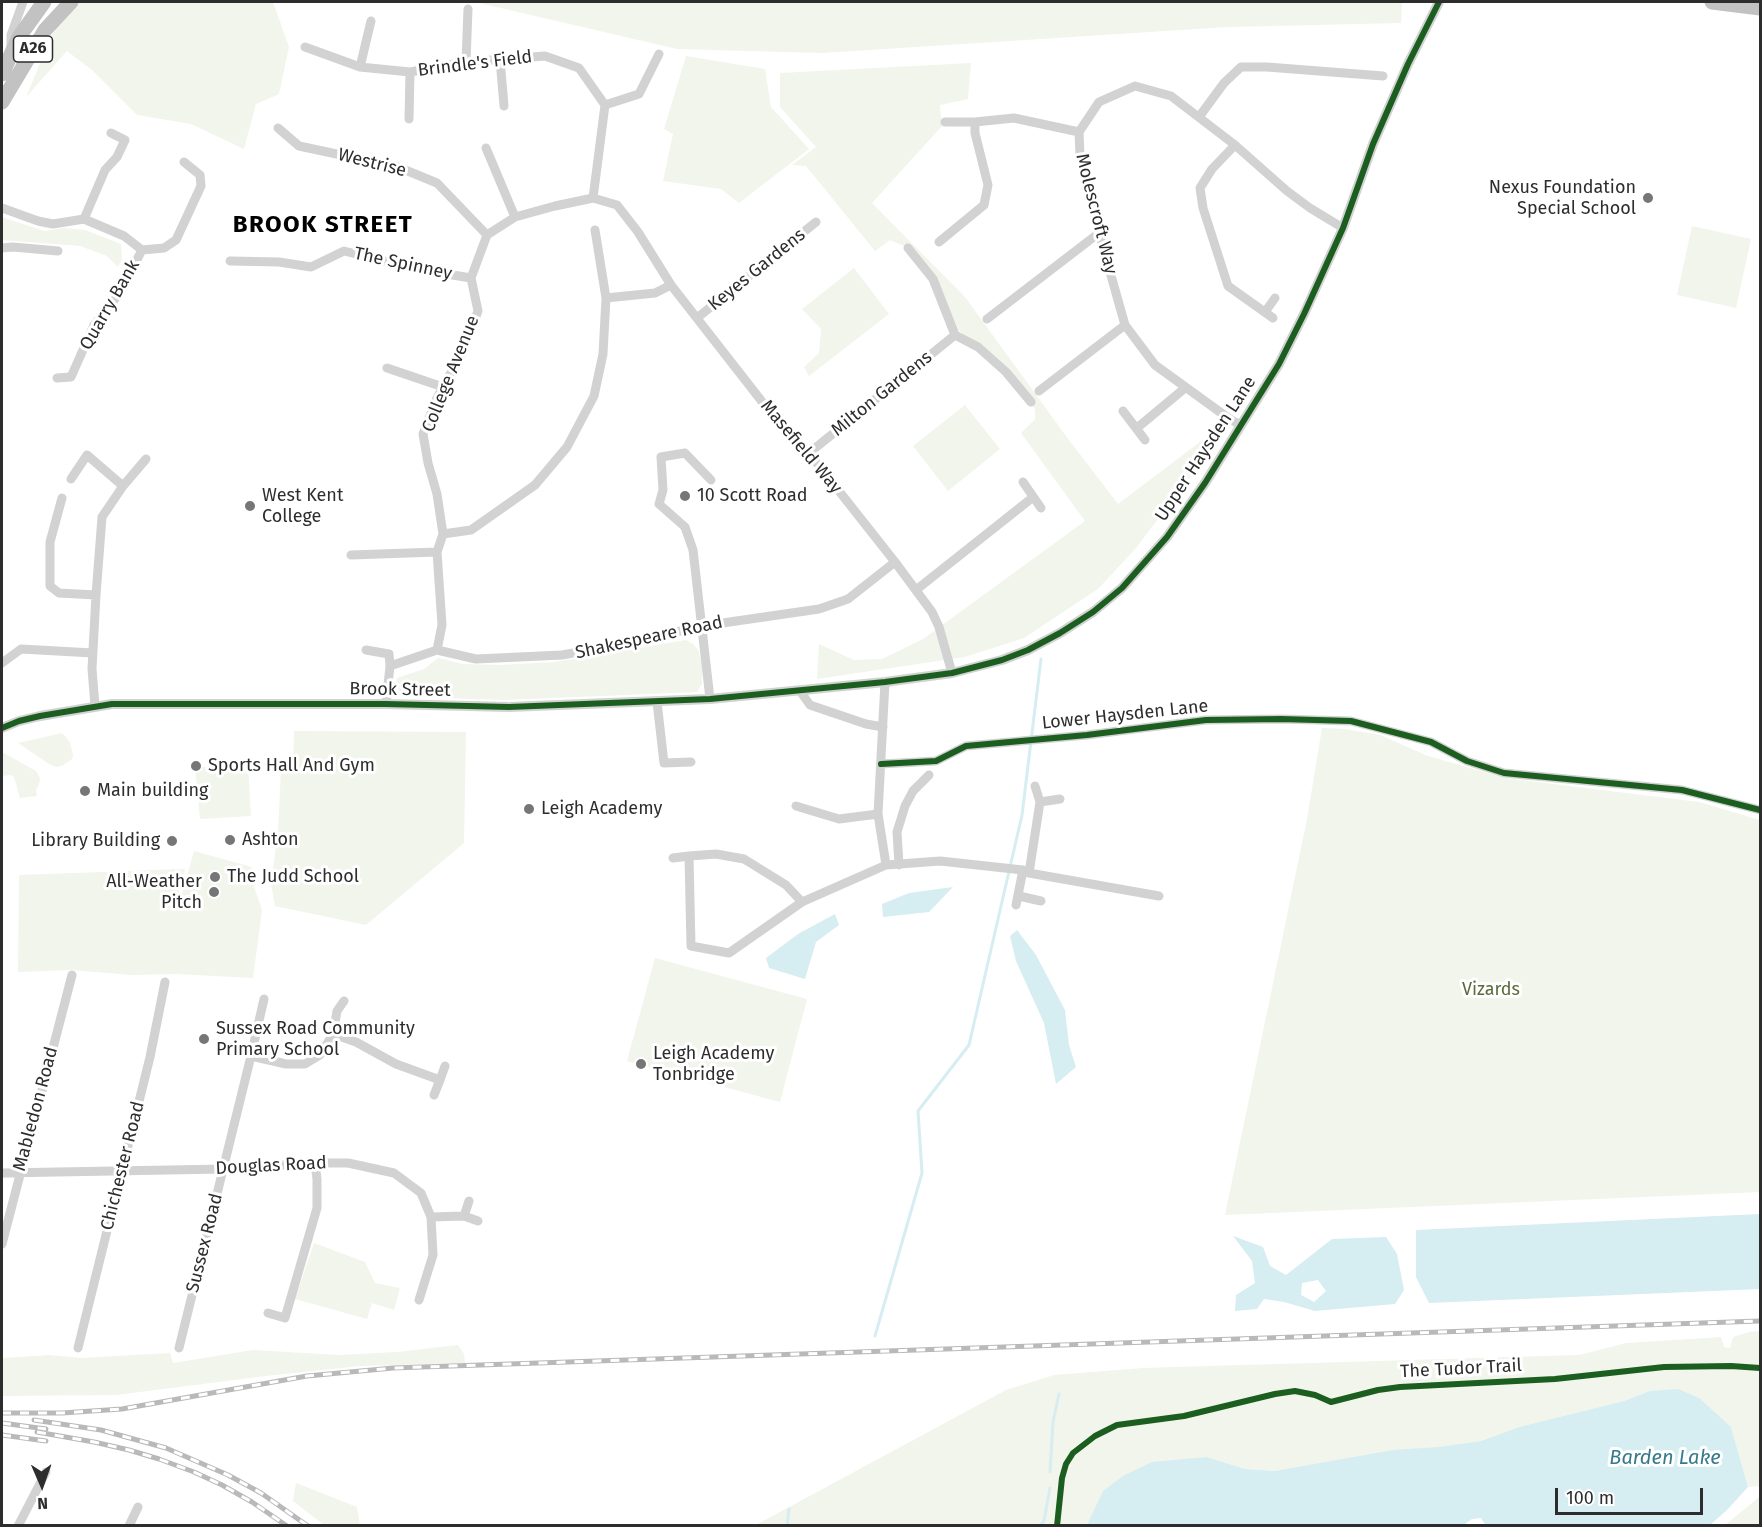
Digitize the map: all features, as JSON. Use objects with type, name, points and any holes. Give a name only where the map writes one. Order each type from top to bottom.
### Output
[{"type":"highway","name":"A26","points":[[2,74],[12,50],[30,19],[44,2]]},
{"type":"highway","name":"A26","points":[[2,102],[45,30],[71,2]]},
{"type":"highway","points":[[1712,2],[1761,8]]},
{"type":"street","points":[[12,50],[11,35],[22,2]]},
{"type":"street","name":"Upper Haysden Lane","points":[[800,691],[952,673],[1002,660],[1060,633],[1093,612],[1122,588],[1167,537],[1205,483],[1279,364],[1343,228],[1373,144],[1408,64],[1439,2]]},
{"type":"street","points":[[466,62],[468,9]]},
{"type":"street","points":[[360,67],[371,21]]},
{"type":"street","name":"Brindle's Field","points":[[305,47],[360,67],[410,72],[466,62],[545,56],[579,68],[605,105]]},
{"type":"street","points":[[593,198],[605,105],[639,94],[659,54]]},
{"type":"street","points":[[500,59],[504,106]]},
{"type":"street","points":[[1199,117],[1224,83],[1241,66],[1383,76]]},
{"type":"street","points":[[409,119],[410,72]]},
{"type":"street","name":"Molescroft Way","points":[[1241,425],[1155,365],[1125,325],[1080,156],[1079,132],[1099,102],[1135,86],[1172,96],[1235,145],[1287,191],[1343,228]]},
{"type":"street","points":[[945,122],[1014,118],[1079,132]]},
{"type":"street","points":[[939,242],[984,206],[988,185],[975,134],[975,122]]},
{"type":"street","name":"Westrise","points":[[278,128],[299,146],[398,167],[437,183],[488,235]]},
{"type":"street","points":[[2,208],[53,224],[84,219],[105,170],[117,157],[125,140],[111,133]]},
{"type":"street","points":[[1235,145],[1212,169],[1200,188],[1203,208],[1228,286],[1269,315],[1275,298]]},
{"type":"street","points":[[486,148],[515,217]]},
{"type":"street","points":[[142,250],[164,248],[176,240],[201,186],[200,175],[184,162]]},
{"type":"street","points":[[471,278],[488,235],[515,217],[593,198],[617,205],[638,232],[671,285],[655,293],[606,298]]},
{"type":"street","name":"Quarry Bank","points":[[57,378],[74,381],[94,325],[119,294],[142,250],[124,236],[84,219]]},
{"type":"street","name":"Keyes Gardens","points":[[697,318],[816,222]]},
{"type":"street","points":[[390,666],[437,650],[442,625],[437,552],[443,534],[471,530],[535,485],[567,447],[594,396],[603,354],[606,298],[595,230]]},
{"type":"street","points":[[987,319],[1099,233]]},
{"type":"street","points":[[2,248],[58,251]]},
{"type":"street","points":[[908,248],[933,279],[955,335],[978,347],[1006,372],[1031,402]]},
{"type":"street","name":"The Spinney","points":[[230,261],[279,262],[311,267],[344,251],[416,269],[471,278]]},
{"type":"street","name":"College Avenue","points":[[443,534],[437,494],[423,434],[436,400],[464,349],[478,312],[471,278]]},
{"type":"street","name":"Masefield Way","points":[[671,285],[767,408],[809,453],[932,612],[939,627],[952,673]]},
{"type":"street","points":[[1039,391],[1125,325]]},
{"type":"street","name":"Milton Gardens","points":[[809,453],[955,335]]},
{"type":"street","points":[[387,368],[443,387]]},
{"type":"street","points":[[1137,428],[1185,388]]},
{"type":"street","points":[[1123,411],[1145,440]]},
{"type":"street","points":[[650,454],[661,457],[685,453],[711,480]]},
{"type":"street","points":[[71,479],[87,455],[123,486]]},
{"type":"street","points":[[661,457],[663,490],[658,504],[685,527],[693,550],[710,699]]},
{"type":"street","points":[[95,706],[92,669],[102,517],[123,486],[146,459]]},
{"type":"street","points":[[1023,482],[1041,508]]},
{"type":"street","points":[[62,498],[50,542],[50,586],[58,593],[96,595]]},
{"type":"street","points":[[916,590],[1032,498]]},
{"type":"street","points":[[351,555],[437,552]]},
{"type":"street","name":"Shakespeare Road","points":[[437,650],[476,659],[562,655],[702,626],[819,609],[848,599],[895,562]]},
{"type":"street","points":[[2,663],[21,649],[93,652]]},
{"type":"street","points":[[366,650],[389,654],[386,704]]},
{"type":"street","points":[[885,682],[878,814],[886,866]]},
{"type":"street","points":[[800,691],[810,705],[866,724],[883,727]]},
{"type":"street","name":"Brook Street","points":[[2,728],[40,716],[112,704],[386,704],[509,707],[657,702],[800,691]]},
{"type":"street","points":[[657,702],[664,763],[691,762]]},
{"type":"street","name":"Lower Haysden Lane","points":[[881,764],[936,760],[966,746],[1087,735],[1206,720],[1351,721],[1431,742],[1467,761],[1504,773],[1682,790],[1761,810]]},
{"type":"street","points":[[899,865],[897,832],[904,806],[913,791],[929,775]]},
{"type":"street","points":[[1035,786],[1040,802],[1026,871],[1017,901],[1041,901]]},
{"type":"street","points":[[1040,802],[1060,799]]},
{"type":"street","points":[[796,806],[839,819],[878,814]]},
{"type":"street","points":[[673,858],[716,854],[744,859],[786,885],[802,902]]},
{"type":"street","points":[[689,856],[691,946],[729,953],[802,902],[886,866],[940,861],[1026,871],[1159,896]]},
{"type":"street","name":"Mabledon Road","points":[[2,1244],[72,975]]},
{"type":"street","name":"Chichester Road","points":[[78,1348],[150,1057],[165,982]]},
{"type":"street","name":"Sussex Road","points":[[179,1348],[264,999]]},
{"type":"street","points":[[251,1056],[286,1064],[305,1064],[320,1055],[333,1034],[337,1011],[344,1001]]},
{"type":"street","points":[[333,1034],[356,1042],[396,1064],[440,1080]]},
{"type":"street","points":[[434,1095],[445,1066]]},
{"type":"street","points":[[268,1313],[289,1319],[317,1208],[315,1163]]},
{"type":"street","name":"Douglas Road","points":[[2,1173],[223,1169],[315,1163],[348,1163],[394,1173],[421,1193],[431,1217],[433,1255],[419,1300]]},
{"type":"street","points":[[464,1216],[469,1201]]},
{"type":"street","points":[[431,1217],[464,1216],[478,1221]]},
{"type":"street","points":[[18,1526],[46,1472]]},
{"type":"street","points":[[129,1526],[138,1507]]},
{"type":"green space","points":[[80,2],[273,2],[289,47],[279,94],[256,104],[244,149],[191,124],[137,115],[92,70],[67,51],[26,97],[52,35],[73,6]]},
{"type":"green space","points":[[475,2],[1402,2],[1401,23],[1228,27],[822,53],[677,49]]},
{"type":"green space","points":[[686,56],[765,69],[771,107],[809,149],[739,203],[721,189],[663,181],[673,134],[664,129]]},
{"type":"green space","points":[[971,63],[968,99],[940,105],[942,126],[872,203],[965,297],[1118,504],[1221,426],[1219,439],[1136,548],[1098,589],[1024,638],[965,657],[817,679],[819,644],[854,660],[882,659],[923,639],[1085,521],[1021,433],[1035,419],[1035,410],[1031,402],[978,347],[957,329],[933,279],[908,248],[890,240],[875,251],[806,166],[792,165],[816,147],[780,107],[780,73]]},
{"type":"green space","points":[[2,217],[44,231],[64,228],[85,230],[121,244],[122,259],[118,267],[107,256],[80,246],[2,240]]},
{"type":"green space","points":[[1692,226],[1751,239],[1736,308],[1677,295]]},
{"type":"green space","points":[[854,268],[889,314],[809,376],[804,367],[819,353],[821,329],[802,309]]},
{"type":"green space","points":[[965,405],[1000,449],[948,491],[913,446]]},
{"type":"green space","points":[[686,640],[699,651],[702,684],[697,692],[505,700],[405,696],[395,686],[397,678],[424,669],[438,658],[463,664],[500,665],[555,662]]},
{"type":"green space","name":"Vizards","points":[[1322,728],[1380,735],[1428,756],[1505,778],[1699,802],[1760,820],[1760,1192],[1225,1215],[1307,819]]},
{"type":"green space","points":[[294,731],[466,732],[464,843],[366,925],[275,906],[271,883],[278,833],[281,770],[293,769]]},
{"type":"green space","points":[[62,733],[70,742],[73,755],[72,759],[62,766],[56,767],[49,764],[18,743]]},
{"type":"green space","points":[[2,752],[36,771],[40,778],[36,790],[37,796],[20,798],[14,777],[2,776]]},
{"type":"green space","points":[[248,763],[251,816],[200,819],[195,768]]},
{"type":"green space","points":[[194,851],[252,867],[250,875],[262,910],[253,978],[176,974],[131,975],[71,970],[18,972],[19,875],[185,869],[175,907],[178,909]]},
{"type":"green space","points":[[655,958],[807,999],[780,1102],[627,1061]]},
{"type":"green space","points":[[314,1243],[365,1262],[375,1283],[400,1288],[394,1310],[372,1303],[367,1319],[295,1299]]},
{"type":"green space","points":[[1760,1331],[1760,1486],[1748,1487],[1731,1427],[1650,1391],[1624,1401],[1519,1427],[1481,1441],[1275,1471],[1245,1469],[1207,1457],[1088,1522],[1087,1525],[754,1526],[1006,1390],[1054,1375],[1143,1368],[1579,1355],[1626,1343],[1721,1337],[1724,1347],[1730,1348],[1733,1337]]},
{"type":"green space","points":[[458,1345],[464,1354],[465,1363],[360,1366],[116,1395],[2,1396],[2,1358],[50,1355],[81,1358],[170,1353],[173,1363],[253,1350],[339,1355],[397,1352]]},
{"type":"green space","points":[[296,1483],[357,1507],[360,1525],[324,1525],[293,1501]]},
{"type":"green space","points":[[1760,1496],[1760,1525],[1725,1525],[1758,1498]]},
{"type":"water","points":[[953,887],[929,912],[883,917],[882,904],[909,893]]},
{"type":"water","points":[[835,914],[839,925],[816,942],[805,979],[769,968],[766,958],[798,934]]},
{"type":"water","points":[[1017,930],[1036,955],[1065,1010],[1069,1045],[1076,1067],[1056,1084],[1044,1023],[1016,961],[1010,936]]},
{"type":"water","points":[[1760,1214],[1760,1289],[1429,1303],[1416,1277],[1416,1230]]},
{"type":"water","points":[[1233,1236],[1263,1247],[1270,1266],[1286,1275],[1332,1239],[1386,1237],[1397,1254],[1404,1290],[1395,1304],[1315,1311],[1264,1299],[1257,1309],[1235,1311],[1236,1295],[1255,1283],[1252,1261]],"holes":[[[1318,1280],[1326,1291],[1314,1302],[1301,1295],[1302,1283]]]},
{"type":"water","name":"Barden Lake","points":[[1678,1389],[1699,1398],[1731,1427],[1748,1487],[1710,1525],[1486,1526],[1481,1518],[1472,1519],[1466,1523],[1466,1526],[1087,1525],[1103,1491],[1123,1476],[1152,1462],[1207,1457],[1245,1469],[1275,1471],[1393,1450],[1481,1441],[1519,1427],[1624,1401],[1650,1391]]},
{"type":"waterway","points":[[875,1336],[922,1173],[918,1111],[969,1045],[1022,815],[1041,659]]},
{"type":"waterway","points":[[1050,1472],[1053,1422],[1059,1394]]},
{"type":"waterway","points":[[1040,1526],[1044,1521],[1050,1488]]},
{"type":"waterway","points":[[787,1526],[789,1509]]},
{"type":"railway","points":[[2,1413],[62,1413],[122,1409],[307,1376],[393,1368],[1760,1321]]},
{"type":"railway","points":[[34,1420],[101,1430],[166,1448],[228,1475],[261,1493],[308,1526]]},
{"type":"railway","points":[[2,1423],[46,1429]]},
{"type":"railway","points":[[37,1432],[129,1450],[194,1472],[252,1502],[287,1526]]},
{"type":"railway","points":[[2,1435],[46,1441]]},
{"type":"cycle path","points":[[2,728],[40,716],[112,704],[386,704],[509,707],[710,699],[952,673],[1002,660],[1028,650],[1093,612],[1122,588],[1167,537],[1205,483],[1279,364],[1304,314],[1343,228],[1373,144],[1408,64],[1439,2]]},
{"type":"cycle path","points":[[881,764],[936,761],[966,746],[1087,735],[1206,720],[1351,721],[1431,742],[1467,761],[1504,773],[1682,790],[1760,810]]},
{"type":"cycle path","name":"The Tudor Trail","points":[[1057,1526],[1062,1478],[1066,1464],[1073,1453],[1095,1436],[1117,1425],[1184,1416],[1295,1391],[1315,1395],[1331,1402],[1400,1387],[1555,1379],[1664,1367],[1760,1368]]},
{"type":"place","name":"Nexus Foundation Special School","points":[[1648,198]]},
{"type":"place","name":"10 Scott Road","points":[[685,496]]},
{"type":"place","name":"West Kent College","points":[[250,506]]},
{"type":"place","name":"Sports Hall And Gym","points":[[196,766]]},
{"type":"place","name":"Main building","points":[[85,791]]},
{"type":"place","name":"Leigh Academy","points":[[529,809]]},
{"type":"place","name":"Ashton","points":[[230,840]]},
{"type":"place","name":"Library Building","points":[[172,841]]},
{"type":"place","name":"The Judd School","points":[[215,877]]},
{"type":"place","name":"All-Weather Pitch","points":[[214,892]]},
{"type":"place","name":"Sussex Road Community Primary School","points":[[204,1039]]},
{"type":"place","name":"Leigh Academy Tonbridge","points":[[641,1064]]},
{"type":"district","name":"BROOK STREET","points":[[323,225]]}]
